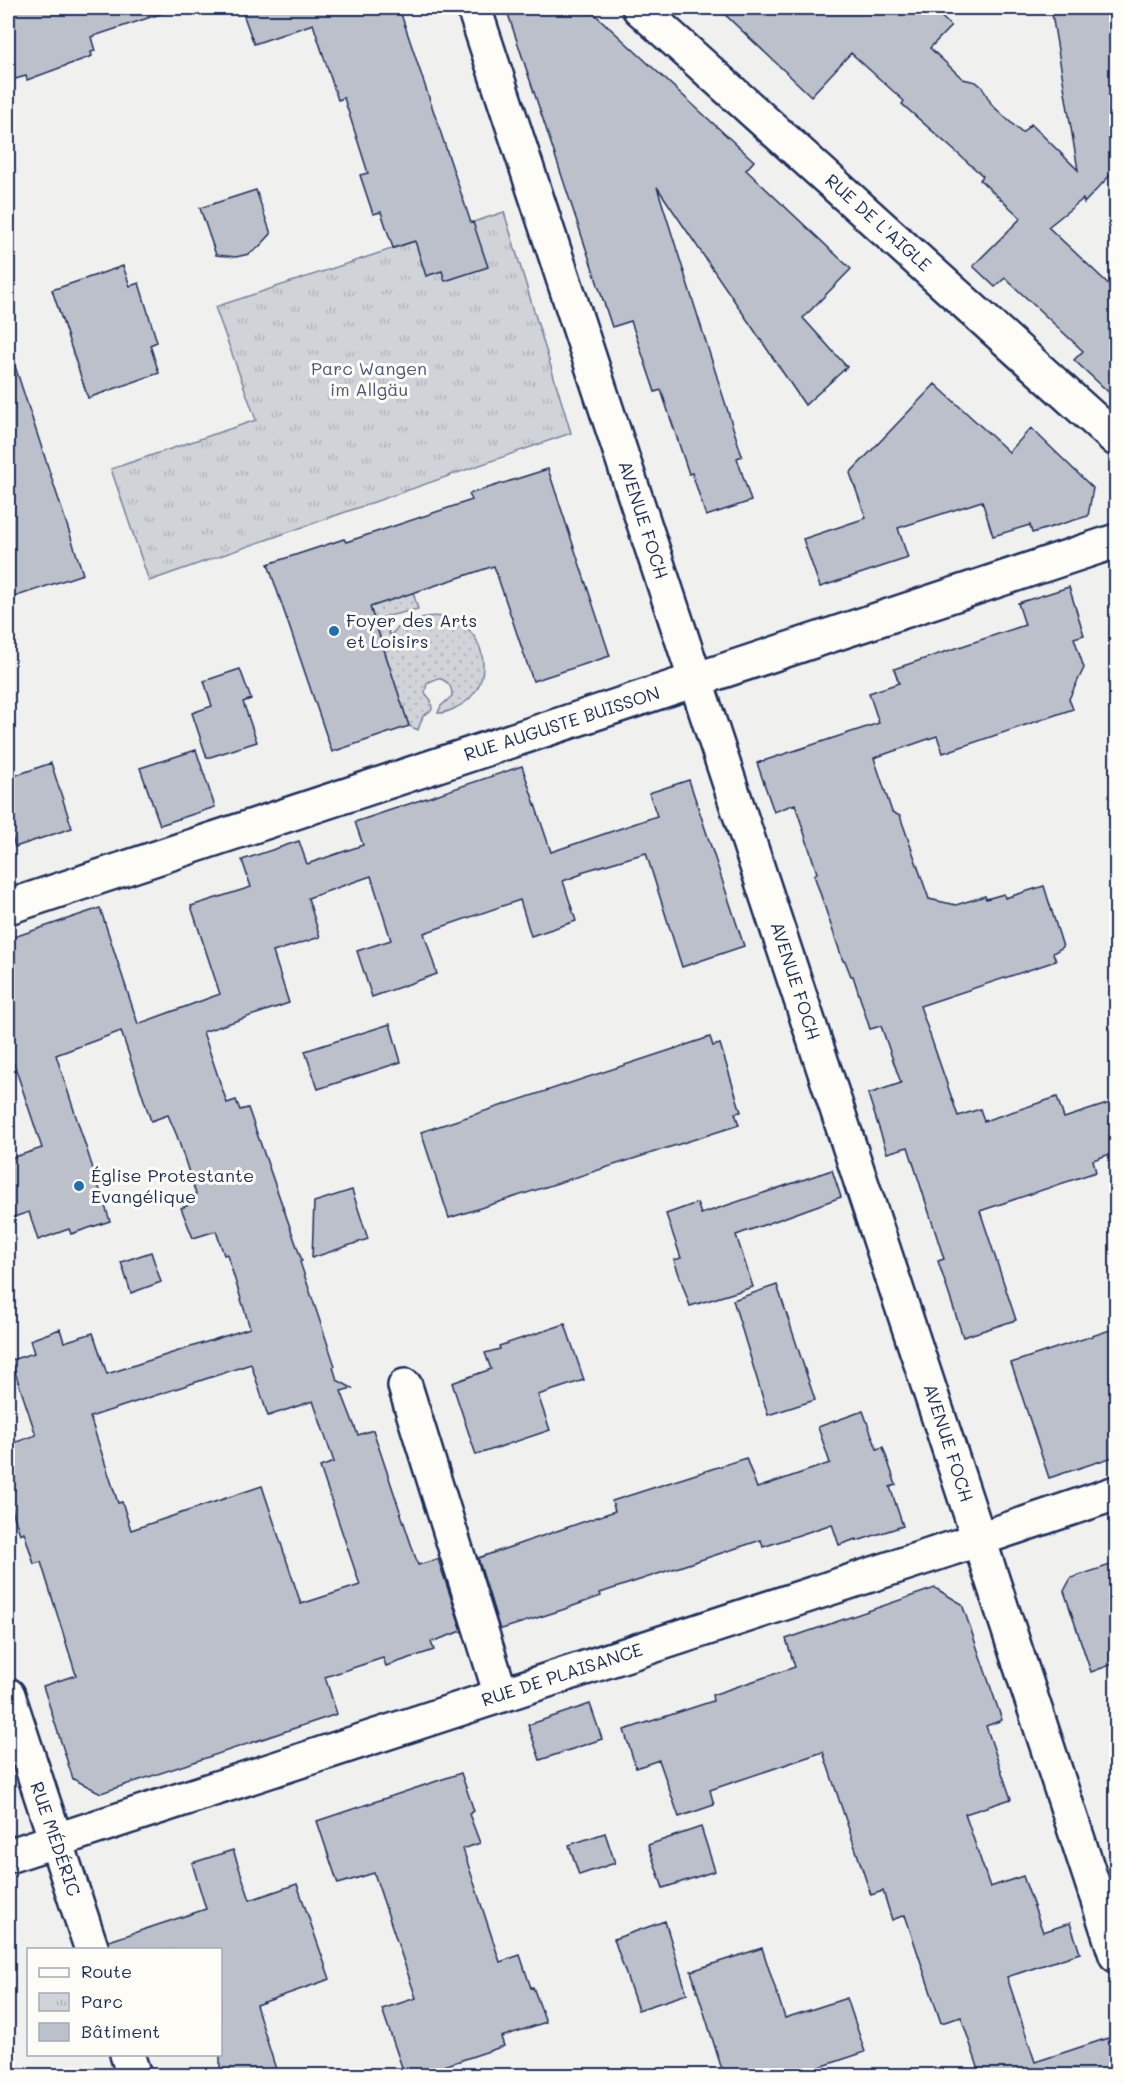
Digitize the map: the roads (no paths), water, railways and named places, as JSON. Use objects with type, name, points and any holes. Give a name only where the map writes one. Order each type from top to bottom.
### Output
[{"type":"street","name":"AVENUE FOCH","points":[[474,8],[1116,1955]]},
{"type":"street","name":"RUE DE L'AIGLE","points":[[639,8],[1116,439]]},
{"type":"street","name":"RUE AUGUSTE BUISSON","points":[[8,907],[1116,541]]},
{"type":"street","points":[[405,1386],[501,1695]]},
{"type":"street","name":"RUE DE PLAISANCE","points":[[8,1856],[1116,1493]]},
{"type":"street","name":"RUE MÉDÉRIC","points":[[8,1695],[91,1948]]},
{"type":"street","points":[[127,2056],[134,2076]]},
{"type":"place","name":"Foyer des Arts et Loisirs","points":[[334,631]]},
{"type":"place","name":"Église Protestante Evangélique","points":[[79,1186]]},
{"type":"park label","name":"Parc Wangen im Allgäu","points":[[369,379]]}]
